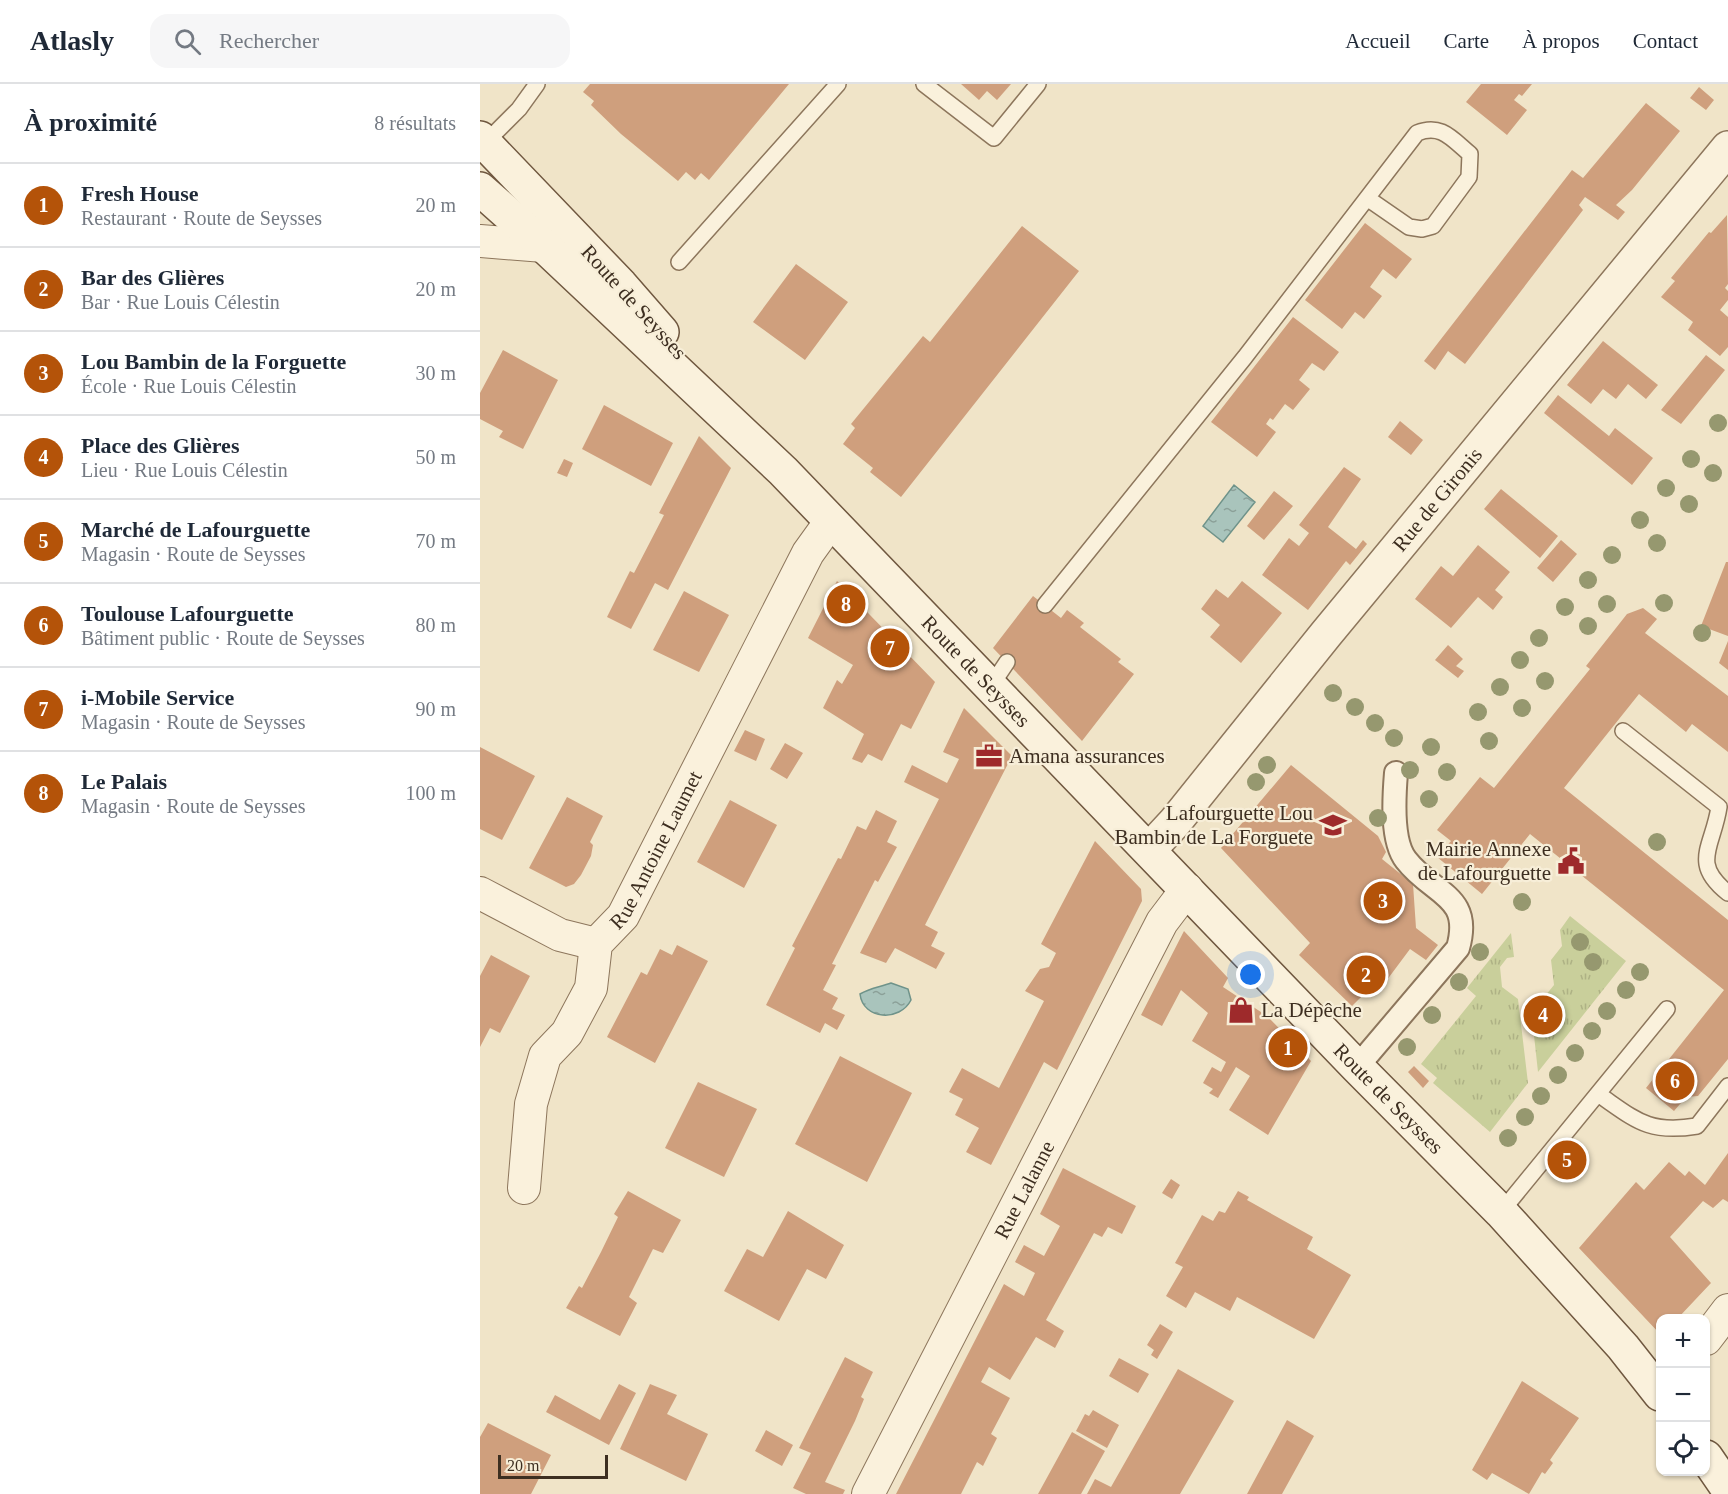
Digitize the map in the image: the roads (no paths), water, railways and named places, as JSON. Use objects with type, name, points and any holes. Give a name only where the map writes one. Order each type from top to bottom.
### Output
[{"type":"main road","name":"Route de Seysses","points":[[482,141],[621,285],[783,471],[831,521],[999,674],[1149,850],[1357,1067],[1502,1212],[1656,1386]]},
{"type":"main road","name":"Rue de Gironis","points":[[1149,850],[1175,822],[1318,643],[1728,148]]},
{"type":"main road","name":"Route de Seysses","points":[[480,189],[783,471]]},
{"type":"main road","points":[[1710,1464],[1728,1490]]},
{"type":"street","points":[[480,178],[519,178]]},
{"type":"street","points":[[480,241],[543,246]]},
{"type":"street","name":"Rue Antoine Laumet","points":[[524,1188],[531,1104],[545,1056],[567,1033],[591,988],[596,944],[623,916],[803,563],[831,521]]},
{"type":"street","points":[[1357,1067],[1458,948],[1462,934],[1463,918],[1456,907],[1405,859],[1396,830],[1394,795],[1396,773]]},
{"type":"street","name":"Rue Lalanne","points":[[868,1494],[1162,922],[1187,889]]},
{"type":"street","points":[[480,893],[560,935],[596,944]]},
{"type":"street","points":[[1710,1334],[1728,1310]]},
{"type":"lane","points":[[482,141],[519,109],[537,84]]},
{"type":"lane","points":[[679,262],[838,84]]},
{"type":"lane","points":[[924,84],[994,138],[1038,84]]},
{"type":"lane","points":[[1046,605],[1245,357],[1367,198],[1417,133],[1428,128],[1443,130],[1470,154],[1469,177],[1433,226],[1422,229],[1409,227],[1367,198]]},
{"type":"lane","points":[[1623,731],[1719,807],[1716,827],[1704,863],[1712,880],[1728,893]]},
{"type":"lane","points":[[1502,1212],[1667,1009]]},
{"type":"lane","points":[[1598,1094],[1643,1124],[1671,1130],[1697,1126],[1728,1086]]},
{"type":"water","points":[[1234,485],[1255,502],[1223,542],[1203,526]]},
{"type":"water","points":[[891,983],[908,989],[911,1000],[906,1007],[891,1015],[882,1015],[868,1009],[860,994]]},
{"type":"place","name":"Le Palais","points":[[846,604]]},
{"type":"place","name":"i-Mobile Service","points":[[890,648]]},
{"type":"place","name":"Amana assurances","points":[[989,756]]},
{"type":"place","name":"Lafourguette Lou Bambin de La Forguete","points":[[1333,825]]},
{"type":"place","name":"Mairie Annexe de Lafourguette","points":[[1571,861]]},
{"type":"place","name":"Lou Bambin de la Forguette","points":[[1383,901]]},
{"type":"place","name":"Bar des Glières","points":[[1366,975]]},
{"type":"place","name":"La Dépêche","points":[[1241,1010]]},
{"type":"place","name":"Place des Glières","points":[[1543,1015]]},
{"type":"place","name":"Fresh House","points":[[1288,1048]]},
{"type":"place","name":"Toulouse Lafourguette","points":[[1675,1081]]},
{"type":"place","name":"Marché de Lafourguette","points":[[1567,1160]]}]
